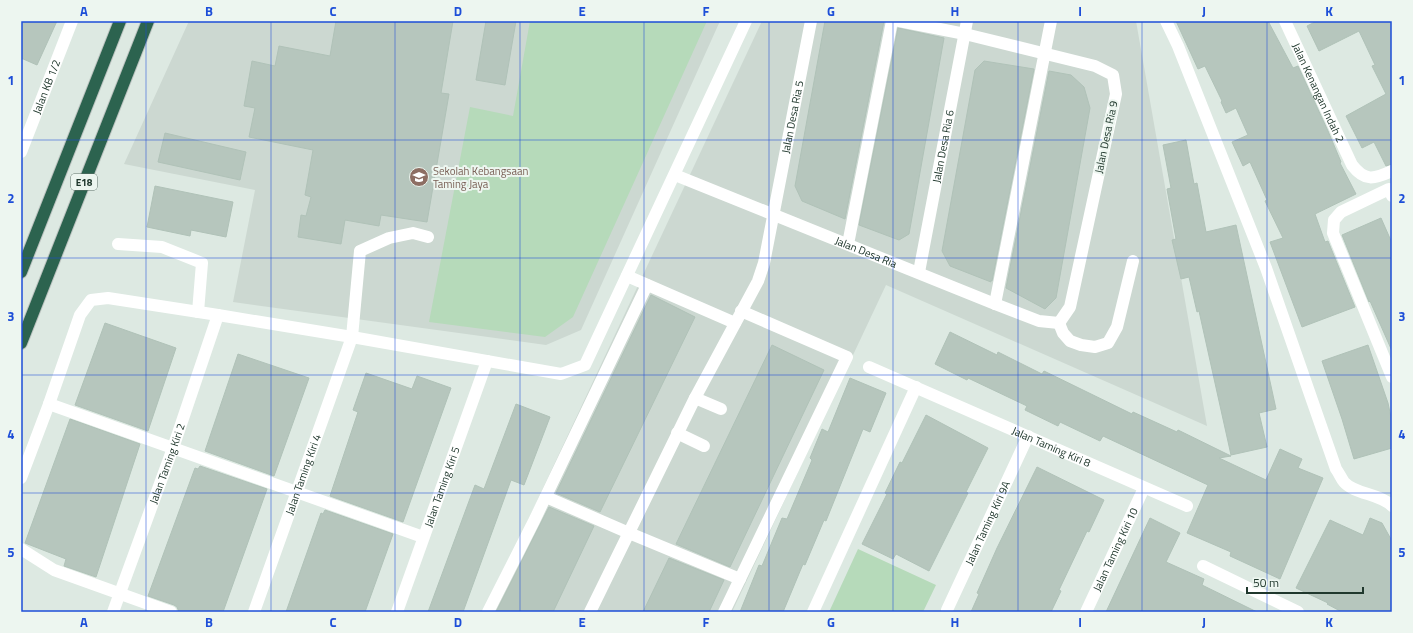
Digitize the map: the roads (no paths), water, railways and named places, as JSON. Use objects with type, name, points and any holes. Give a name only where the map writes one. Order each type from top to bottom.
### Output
[{"type":"highway","name":"E18","points":[[21,271],[120,21]]},
{"type":"highway","name":"E18","points":[[21,343],[148,21]]},
{"type":"street","name":"Jalan KB 1/2","points":[[21,152],[72,21]]},
{"type":"street","points":[[21,478],[80,315],[91,300],[108,298],[218,314],[561,374],[585,365],[746,21]]},
{"type":"street","name":"Jalan Desa Ria 5","points":[[590,612],[695,398],[758,281],[764,263],[811,21]]},
{"type":"street","points":[[848,244],[892,21]]},
{"type":"street","name":"Jalan Desa Ria 9","points":[[899,21],[964,34],[1095,66],[1113,75],[1116,94],[1070,307],[1059,323]]},
{"type":"street","name":"Jalan Desa Ria 6","points":[[919,272],[967,21]]},
{"type":"street","points":[[995,304],[1051,21]]},
{"type":"street","points":[[1166,21],[1178,46],[1266,268],[1336,469],[1345,484],[1361,492],[1387,501],[1392,506]]},
{"type":"street","name":"Jalan Kenangan Indah 2","points":[[1286,21],[1357,172],[1364,177],[1373,178],[1392,171]]},
{"type":"street","name":"Jalan Desa Ria","points":[[675,175],[1039,321],[1059,323]]},
{"type":"street","points":[[1391,191],[1341,212],[1334,220],[1333,233],[1392,377]]},
{"type":"street","name":"Jalan Taming Kiri 4","points":[[254,612],[352,337],[360,251],[389,238],[413,233],[428,237]]},
{"type":"street","points":[[118,244],[162,247],[202,263],[198,312]]},
{"type":"street","points":[[1059,323],[1063,333],[1070,340],[1081,345],[1095,348],[1108,343],[1117,327],[1133,261]]},
{"type":"street","points":[[627,276],[735,323]]},
{"type":"street","points":[[488,612],[546,497],[647,285]]},
{"type":"street","points":[[724,612],[847,357],[741,311]]},
{"type":"street","name":"Jalan Taming Kiri 2","points":[[113,612],[173,448],[218,314]]},
{"type":"street","name":"Jalan Taming Kiri 5","points":[[397,612],[487,361]]},
{"type":"street","name":"Jalan Taming Kiri 8","points":[[869,367],[1186,506]]},
{"type":"street","points":[[813,612],[916,387]]},
{"type":"street","points":[[695,398],[721,409]]},
{"type":"street","points":[[49,404],[423,537]]},
{"type":"street","points":[[678,433],[704,446]]},
{"type":"street","name":"Jalan Taming Kiri 9A","points":[[947,610],[1028,436]]},
{"type":"street","name":"Jalan Taming Kiri 10","points":[[1086,612],[1144,488]]},
{"type":"street","points":[[546,497],[740,579]]},
{"type":"street","points":[[21,549],[54,570],[172,612]]},
{"type":"street","points":[[1203,566],[1298,612]]},
{"type":"place","name":"Sekolah Kebangsaan Taming Jaya","points":[[419,177]]}]
